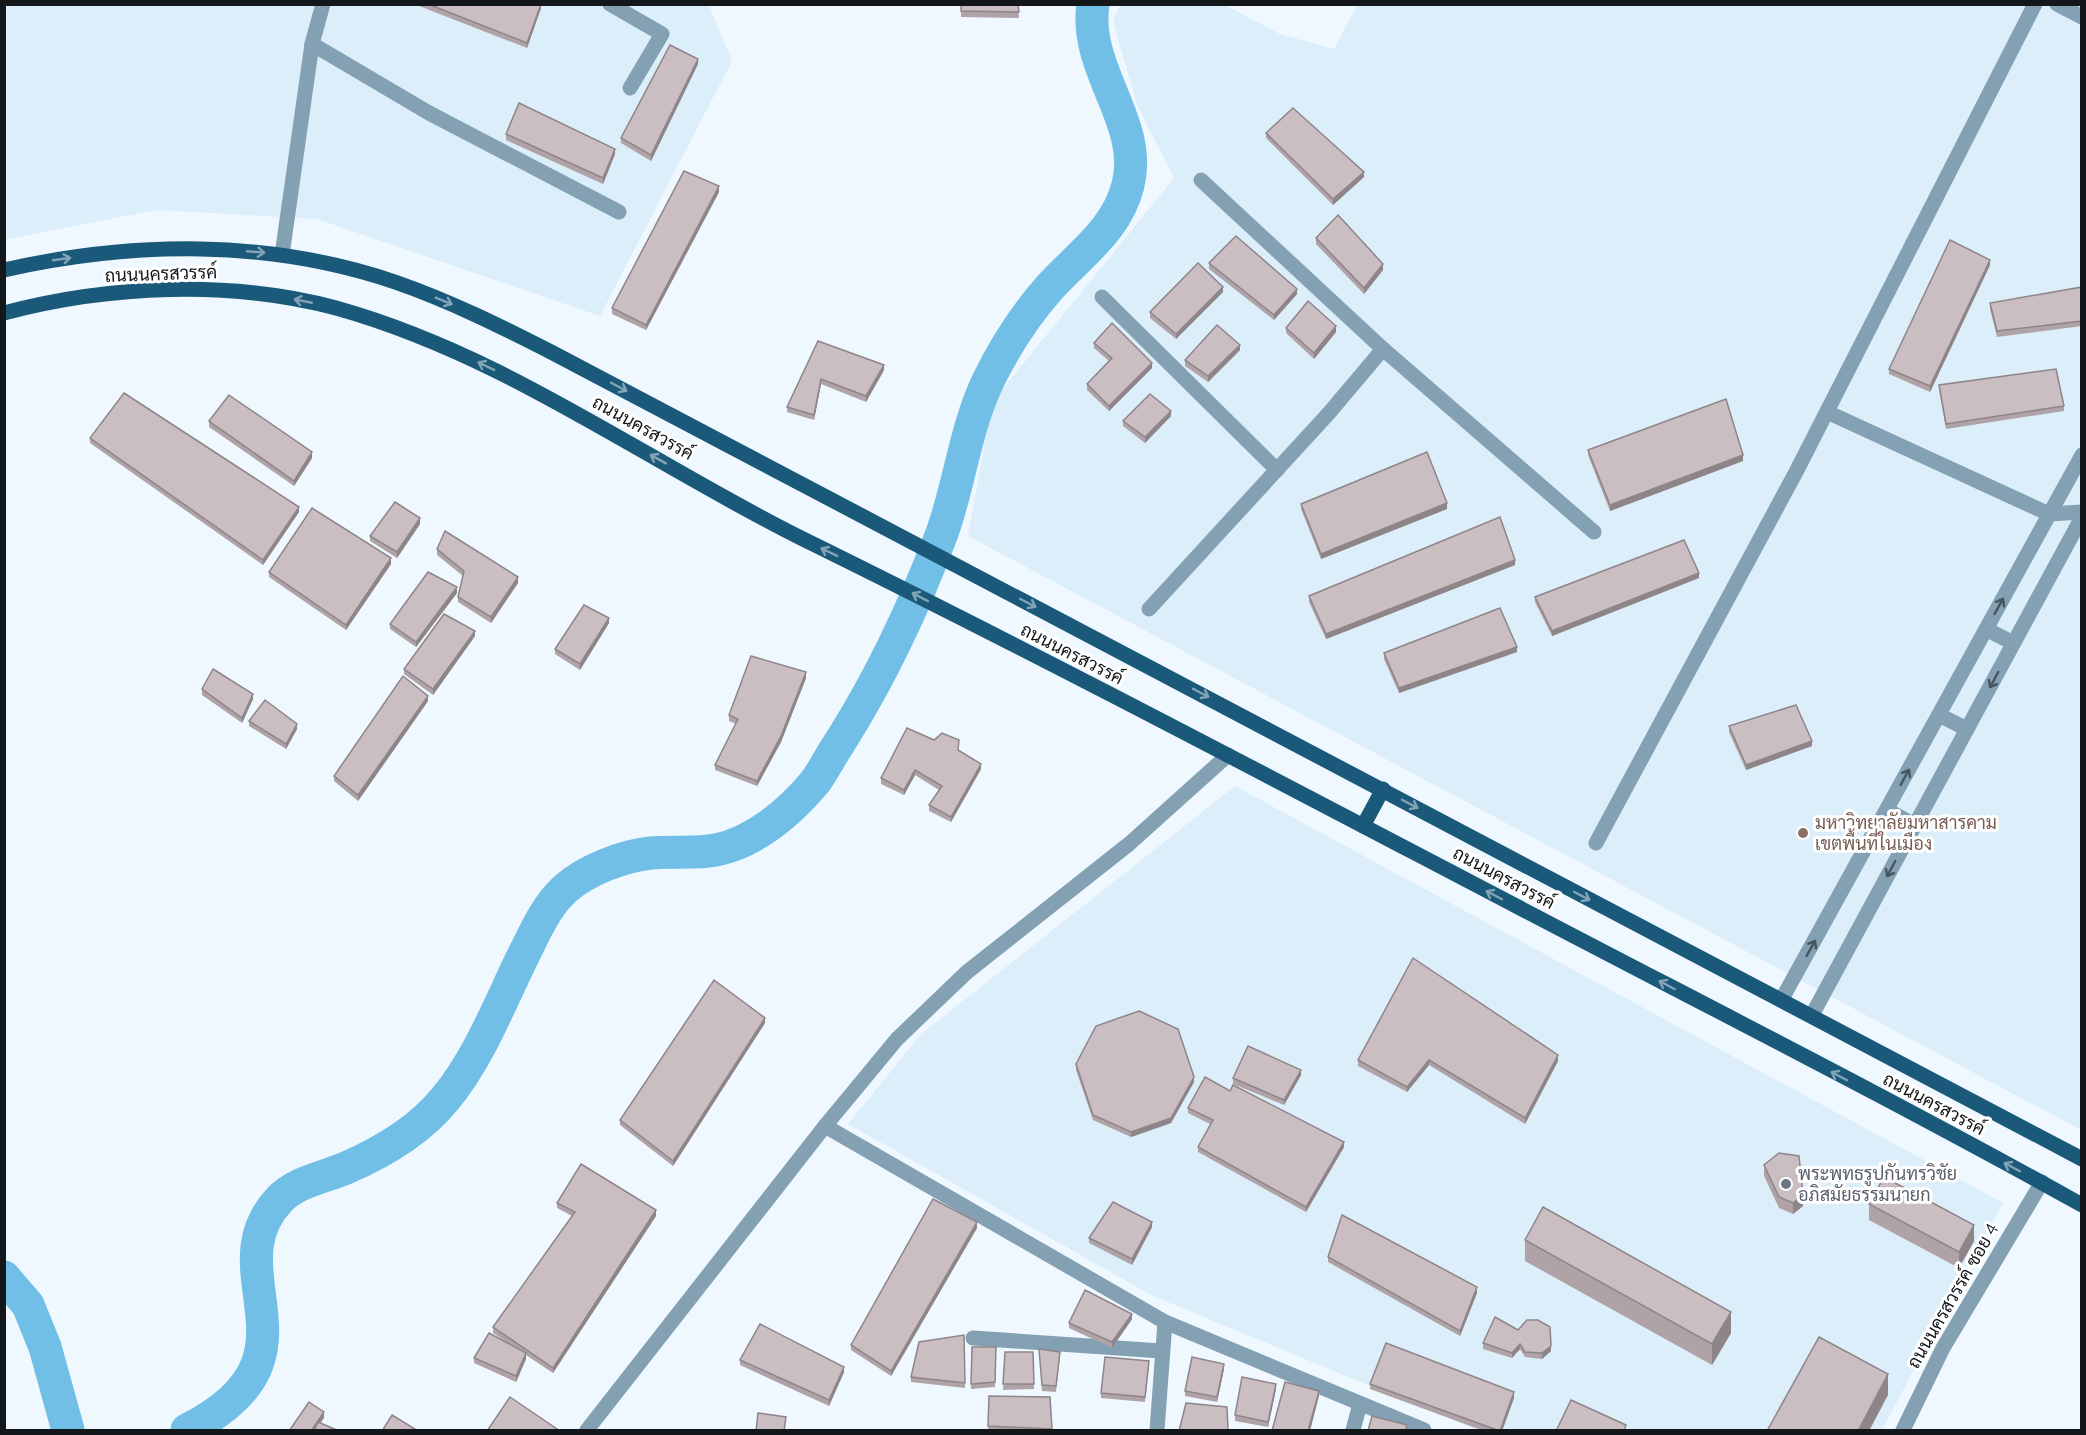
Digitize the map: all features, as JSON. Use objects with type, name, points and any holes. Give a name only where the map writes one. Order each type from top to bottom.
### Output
[{"type":"main road","name":"ถนนนครสวรรค์","points":[[4,270],[60,259],[169,249],[225,249],[282,255],[339,266],[395,282],[449,303],[553,353],[906,538],[2082,1159]]},
{"type":"main road","name":"ถนนนครสวรรค์","points":[[4,313],[66,300],[118,294],[170,290],[222,291],[276,296],[329,306],[433,341],[534,390],[785,530],[1228,755],[2082,1205]]},
{"type":"main road","points":[[1363,826],[1383,789]]},
{"type":"street","points":[[282,255],[312,44],[323,4]]},
{"type":"street","points":[[610,4],[662,34],[630,88]]},
{"type":"street","points":[[1596,843],[1827,412],[2035,4]]},
{"type":"street","points":[[2057,4],[2082,17]]},
{"type":"street","points":[[312,44],[429,113],[619,212]]},
{"type":"street","points":[[1201,180],[1383,349],[1593,532]]},
{"type":"street","points":[[1102,297],[1277,470]]},
{"type":"street","points":[[1149,609],[1277,470],[1383,349]]},
{"type":"street","points":[[1827,412],[2049,514],[2082,512]]},
{"type":"street","points":[[1782,999],[2082,455]]},
{"type":"street","points":[[1812,1015],[2082,517]]},
{"type":"street","points":[[1986,629],[2013,643]]},
{"type":"street","points":[[1939,715],[1967,729]]},
{"type":"street","points":[[587,1431],[825,1126],[897,1040],[968,972],[1129,844],[1228,755]]},
{"type":"street","points":[[1887,810],[1915,825]]},
{"type":"street","points":[[825,1126],[1165,1322],[1424,1431]]},
{"type":"street","name":"ถนนนครสวรรค์ ซอย 4","points":[[1903,1431],[1943,1348],[2042,1182]]},
{"type":"street","points":[[1157,1431],[1161,1351],[1165,1322]]},
{"type":"street","points":[[973,1338],[1161,1351]]},
{"type":"street","points":[[1353,1431],[1360,1404]]},
{"type":"shaded area","points":[[7,5],[709,5],[732,61],[600,316],[317,219],[156,210],[5,240],[4,14]]},
{"type":"shaded area","name":"มหาวิทยาลัยมหาสารคาม เขตพื้นที่ในเมือง","points":[[1120,5],[1225,5],[1280,34],[1334,49],[1357,5],[2081,5],[2081,1130],[968,536],[992,402],[1174,178],[1137,105],[1113,21]]},
{"type":"shaded area","points":[[1235,786],[2003,1203],[1882,1430],[1477,1430],[1153,1296],[848,1124],[921,1034]]},
{"type":"building","points":[[428,4],[541,4],[527,43]]},
{"type":"building","points":[[961,4],[1018,4],[1019,12],[961,11]]},
{"type":"building","points":[[670,45],[698,59],[651,155],[621,138]]},
{"type":"building","points":[[519,103],[615,149],[603,178],[506,134]]},
{"type":"building","points":[[1293,108],[1364,172],[1333,199],[1266,133]]},
{"type":"building","points":[[684,171],[719,186],[646,325],[612,308]]},
{"type":"building","points":[[1338,215],[1383,264],[1364,288],[1316,238]]},
{"type":"building","points":[[1236,236],[1297,289],[1274,315],[1209,263]]},
{"type":"building","points":[[1950,240],[1990,260],[1930,386],[1889,369]]},
{"type":"building","points":[[1198,263],[1223,287],[1176,334],[1150,312]]},
{"type":"building","points":[[2082,287],[2082,321],[1997,331],[1990,303]]},
{"type":"building","points":[[1308,301],[1336,326],[1314,353],[1286,328]]},
{"type":"building","points":[[1112,323],[1152,363],[1109,406],[1087,384],[1112,358],[1094,343]]},
{"type":"building","points":[[1217,325],[1240,345],[1208,376],[1185,360]]},
{"type":"building","points":[[818,341],[884,365],[866,396],[821,379],[814,415],[787,407]]},
{"type":"building","points":[[2056,369],[2064,406],[1946,424],[1939,385]]},
{"type":"building","points":[[124,393],[299,507],[263,560],[90,438]]},
{"type":"building","points":[[1150,394],[1171,411],[1145,437],[1123,421]]},
{"type":"building","points":[[229,395],[312,452],[294,481],[209,421]]},
{"type":"building","points":[[1726,399],[1743,455],[1610,505],[1588,450]]},
{"type":"building","points":[[1427,452],[1447,503],[1321,554],[1301,504]]},
{"type":"building","points":[[395,502],[420,518],[397,552],[370,536]]},
{"type":"building","points":[[312,508],[391,558],[346,625],[269,572]]},
{"type":"building","points":[[1500,517],[1515,560],[1326,634],[1309,596]]},
{"type":"building","points":[[445,531],[518,577],[491,617],[458,597],[464,571],[437,549]]},
{"type":"building","points":[[1684,540],[1699,573],[1552,631],[1535,597]]},
{"type":"building","points":[[428,572],[457,587],[416,642],[390,624]]},
{"type":"building","points":[[584,605],[609,618],[580,664],[555,649]]},
{"type":"building","points":[[1500,608],[1517,647],[1399,688],[1384,653]]},
{"type":"building","points":[[444,614],[475,631],[433,689],[404,669]]},
{"type":"building","points":[[751,656],[806,672],[781,736],[757,781],[715,765],[738,719],[729,715]]},
{"type":"building","points":[[213,669],[253,694],[242,718],[202,689]]},
{"type":"building","points":[[403,676],[428,696],[358,795],[334,776]]},
{"type":"building","points":[[265,700],[297,724],[286,744],[249,721]]},
{"type":"building","points":[[1796,705],[1812,741],[1746,765],[1729,726]]},
{"type":"building","points":[[907,728],[934,740],[942,733],[959,740],[958,750],[981,764],[951,817],[929,805],[942,786],[915,770],[904,790],[881,778]]},
{"type":"building","points":[[1413,958],[1558,1055],[1525,1118],[1429,1060],[1407,1087],[1358,1060]]},
{"type":"building","points":[[714,980],[765,1018],[673,1161],[620,1120]]},
{"type":"building","points":[[1139,1011],[1178,1029],[1194,1077],[1171,1118],[1131,1132],[1093,1115],[1076,1064],[1096,1026]]},
{"type":"building","points":[[1248,1046],[1301,1070],[1284,1100],[1233,1078]]},
{"type":"building","points":[[1205,1077],[1230,1091],[1233,1085],[1344,1142],[1306,1207],[1198,1147],[1213,1120],[1188,1108]]},
{"type":"building","points":[[1779,1153],[1799,1156],[1803,1195],[1793,1203],[1779,1197],[1764,1165]]},
{"type":"building","points":[[581,1164],[656,1210],[553,1368],[493,1327],[575,1212],[557,1203]]},
{"type":"building","points":[[1884,1177],[1974,1225],[1959,1252],[1869,1204]]},
{"type":"building","points":[[933,1199],[977,1222],[891,1371],[851,1345]]},
{"type":"building","points":[[1113,1202],[1152,1222],[1132,1259],[1089,1238]]},
{"type":"building","points":[[1543,1207],[1731,1312],[1712,1344],[1525,1240]]},
{"type":"building","points":[[1342,1215],[1477,1287],[1460,1331],[1328,1257]]},
{"type":"building","points":[[1085,1290],[1132,1314],[1112,1342],[1069,1323]]},
{"type":"building","points":[[1495,1317],[1518,1330],[1527,1320],[1538,1320],[1550,1327],[1551,1346],[1542,1353],[1525,1352],[1520,1344],[1512,1353],[1483,1343]]},
{"type":"building","points":[[760,1324],[844,1367],[829,1400],[740,1360]]},
{"type":"building","points":[[489,1333],[526,1353],[516,1376],[474,1358]]},
{"type":"building","points":[[964,1335],[965,1383],[911,1377],[919,1342]]},
{"type":"building","points":[[1819,1337],[1888,1374],[1858,1431],[1767,1431]]},
{"type":"building","points":[[1386,1343],[1514,1392],[1500,1431],[1370,1384]]},
{"type":"building","points":[[972,1347],[996,1347],[995,1382],[971,1384]]},
{"type":"building","points":[[1039,1349],[1060,1352],[1056,1386],[1042,1385]]},
{"type":"building","points":[[1005,1352],[1033,1352],[1034,1384],[1003,1384]]},
{"type":"building","points":[[1105,1357],[1149,1361],[1145,1397],[1101,1393]]},
{"type":"building","points":[[1192,1357],[1224,1364],[1217,1397],[1185,1391]]},
{"type":"building","points":[[1242,1377],[1276,1384],[1268,1422],[1235,1415]]},
{"type":"building","points":[[1285,1382],[1319,1391],[1308,1431],[1272,1431]]},
{"type":"building","points":[[989,1396],[1050,1397],[1052,1429],[988,1426]]},
{"type":"building","points":[[510,1397],[557,1429],[556,1431],[487,1431]]},
{"type":"building","points":[[1571,1400],[1626,1425],[1624,1431],[1556,1431]]},
{"type":"building","points":[[309,1402],[324,1412],[311,1431],[289,1431]]},
{"type":"building","points":[[1186,1403],[1227,1407],[1228,1430],[1179,1431]]},
{"type":"building","points":[[758,1413],[786,1417],[784,1431],[756,1431]]},
{"type":"building","points":[[392,1415],[415,1429],[414,1431],[382,1431]]},
{"type":"building","points":[[1372,1416],[1407,1425],[1405,1431],[1368,1431]]},
{"type":"building","points":[[318,1422],[339,1431],[314,1431]]},
{"type":"waterway","points":[[187,1430],[230,1402],[253,1374],[262,1344],[262,1315],[256,1256],[261,1228],[279,1200],[302,1184],[346,1168],[387,1148],[412,1131],[435,1110],[458,1083],[469,1065],[538,927],[547,910],[559,895],[583,876],[629,857],[651,853],[716,850],[744,840],[783,815],[821,773],[869,692],[920,587],[942,533],[980,399],[994,369],[1032,308],[1096,241],[1123,201],[1131,162],[1128,139],[1096,51],[1092,28],[1093,4]]},
{"type":"waterway","points":[[4,1277],[28,1305],[45,1347],[68,1430]]},
{"type":"place","name":"มหาวิทยาลัยมหาสารคาม เขตพื้นที่ในเมือง","points":[[1803,833]]},
{"type":"place","name":"พระพุทธรูปกันทรวิชัย อภิสมัยธรรมนายก","points":[[1786,1184]]}]
